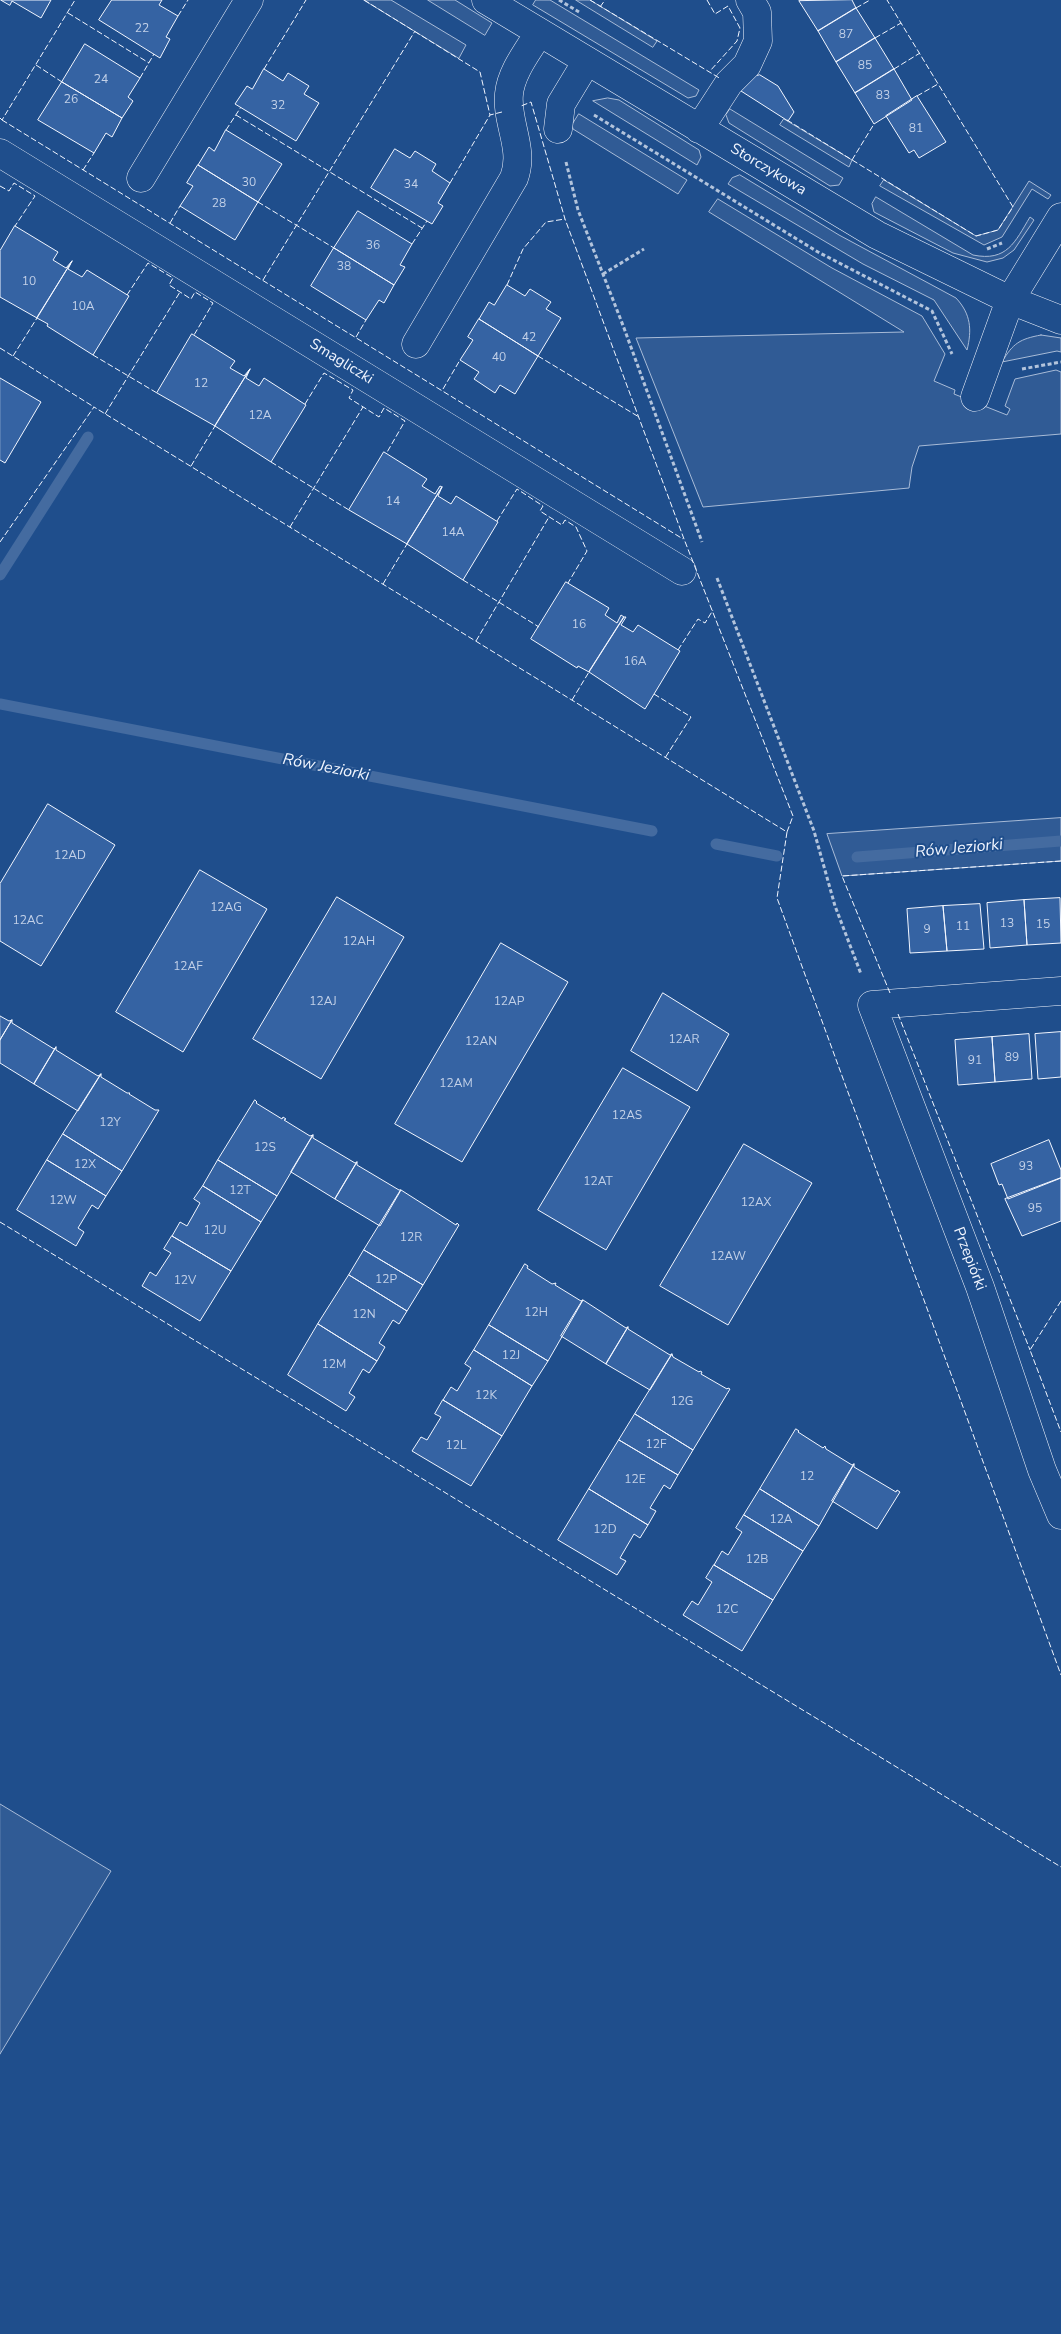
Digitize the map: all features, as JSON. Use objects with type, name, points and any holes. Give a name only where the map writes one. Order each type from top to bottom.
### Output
[{"type":"street","points":[[142,178],[249,0]]},
{"type":"street","name":"Storczykowa","points":[[486,0],[877,235],[1010,300],[1061,320]]},
{"type":"street","points":[[699,129],[724,90],[747,65],[758,41],[757,12],[750,0]]},
{"type":"street","points":[[416,344],[514,178],[519,156],[509,97],[518,69],[539,33]]},
{"type":"street","points":[[558,129],[559,111],[564,97],[587,61]]},
{"type":"street","name":"Smagliczki","points":[[0,153],[682,571]]},
{"type":"street","points":[[975,397],[1010,300],[1061,218]]},
{"type":"street","name":"Przepiórki","points":[[1061,991],[872,1004],[1051,1468],[1061,1515]]},
{"type":"path","points":[[559,0],[584,15]]},
{"type":"path","points":[[564,97],[818,252],[932,311],[956,362]]},
{"type":"path","points":[[984,249],[1005,242]]},
{"type":"path","points":[[603,274],[644,249]]},
{"type":"path","points":[[1017,370],[1061,362]]},
{"type":"shaded area","points":[[364,0],[391,0],[466,45],[459,58]]},
{"type":"shaded area","points":[[428,0],[455,0],[492,23],[485,35]]},
{"type":"shaded area","points":[[536,0],[550,0],[699,90],[696,96],[688,98],[533,5]]},
{"type":"shaded area","points":[[576,0],[590,0],[657,41],[653,47]]},
{"type":"shaded area","points":[[608,98],[619,100],[699,150],[701,157],[697,165],[593,101]]},
{"type":"shaded area","points":[[730,109],[843,178],[839,185],[830,186],[729,123],[726,115]]},
{"type":"shaded area","points":[[579,114],[687,180],[678,194],[573,129],[572,125]]},
{"type":"shaded area","points":[[784,119],[852,160],[849,167],[780,125]]},
{"type":"shaded area","points":[[740,175],[839,235],[956,298],[965,310],[969,322],[970,336],[967,350],[934,300],[863,264],[728,184],[732,178]]},
{"type":"shaded area","points":[[884,180],[976,236],[998,230],[1029,181],[1051,195],[1048,199],[1032,189],[1002,237],[984,245],[880,186]]},
{"type":"shaded area","points":[[876,197],[973,255],[994,256],[1002,253],[1014,242],[1030,217],[1034,220],[1014,250],[1003,258],[987,262],[953,253],[874,212],[872,204]]},
{"type":"shaded area","points":[[718,199],[832,268],[922,316],[945,354],[934,381],[955,390],[954,394],[1007,415],[1010,409],[1005,406],[1015,379],[1056,370],[1061,372],[1061,434],[919,446],[912,467],[909,488],[703,507],[636,338],[904,332],[709,212]]},
{"type":"shaded area","points":[[1041,335],[1061,338],[1061,352],[1057,351],[1002,362],[1010,350],[1022,340]]},
{"type":"shaded area","points":[[1061,818],[1061,861],[842,876],[827,834]]},
{"type":"shaded area","points":[[0,1804],[111,1871],[0,2054]]},
{"type":"building","points":[[1,0],[51,0],[41,18],[12,1],[10,5]]},
{"type":"building","points":[[112,0],[162,0],[159,5],[178,16],[166,37],[170,39],[160,58],[99,20]]},
{"type":"building","points":[[852,0],[856,8],[818,31],[799,1]]},
{"type":"building","points":[[856,8],[875,38],[836,62],[818,31]]},
{"type":"building","points":[[875,38],[894,69],[855,93],[836,62]]},
{"type":"building","points":[[85,44],[140,78],[128,97],[133,101],[122,118],[62,82]]},
{"type":"building","points":[[264,69],[283,81],[288,73],[309,86],[304,94],[319,103],[296,141],[235,104],[247,86],[252,89]]},
{"type":"building","points":[[894,69],[912,100],[874,124],[855,93]]},
{"type":"building","points":[[760,75],[778,86],[794,112],[788,121],[741,91],[755,76]]},
{"type":"building","points":[[62,82],[122,118],[112,137],[106,133],[94,153],[38,120]]},
{"type":"building","points":[[917,96],[946,142],[919,158],[914,150],[909,153],[886,116]]},
{"type":"building","points":[[226,130],[282,164],[258,202],[198,165],[209,147],[214,151]]},
{"type":"building","points":[[395,149],[410,158],[415,151],[436,164],[432,171],[450,183],[438,203],[443,206],[432,224],[371,188]]},
{"type":"building","points":[[198,165],[258,202],[235,240],[180,206],[193,186],[187,183]]},
{"type":"building","points":[[358,211],[412,244],[400,265],[405,267],[394,285],[334,248]]},
{"type":"building","points":[[15,226],[58,252],[53,260],[66,268],[72,261],[37,318],[0,297],[0,251]]},
{"type":"building","points":[[334,248],[394,285],[384,303],[379,300],[366,320],[311,286]]},
{"type":"building","points":[[72,261],[68,269],[82,277],[87,270],[129,296],[93,355],[37,318]]},
{"type":"building","points":[[507,285],[525,296],[530,289],[551,302],[546,309],[561,318],[538,356],[479,319],[489,302],[494,305]]},
{"type":"building","points":[[479,319],[538,356],[515,394],[500,385],[495,393],[474,379],[479,372],[460,360],[473,340],[468,337]]},
{"type":"building","points":[[192,334],[235,361],[230,368],[244,376],[250,369],[215,426],[157,393]]},
{"type":"building","points":[[250,369],[246,378],[259,386],[264,378],[306,405],[271,462],[215,426]]},
{"type":"building","points":[[0,378],[41,402],[5,463],[0,460]]},
{"type":"building","points":[[384,452],[427,479],[422,486],[435,494],[440,486],[442,487],[407,544],[349,510]]},
{"type":"building","points":[[442,487],[438,496],[451,504],[456,496],[498,522],[463,580],[407,544]]},
{"type":"building","points":[[566,582],[609,608],[605,615],[617,623],[621,615],[624,617],[589,672],[578,666],[577,668],[531,639]]},
{"type":"building","points":[[624,617],[626,617],[621,625],[633,632],[638,625],[680,651],[645,709],[589,672]]},
{"type":"building","points":[[48,804],[115,845],[41,966],[0,941],[0,884]]},
{"type":"building","points":[[200,870],[267,909],[183,1052],[116,1012]]},
{"type":"building","points":[[337,897],[404,937],[321,1079],[253,1039]]},
{"type":"building","points":[[1060,898],[1061,943],[1027,945],[1024,900]]},
{"type":"building","points":[[1024,900],[1027,945],[990,948],[987,903]]},
{"type":"building","points":[[980,904],[984,949],[947,951],[943,906]]},
{"type":"building","points":[[943,906],[947,951],[910,953],[907,909]]},
{"type":"building","points":[[501,943],[568,982],[462,1162],[395,1124]]},
{"type":"building","points":[[663,993],[729,1034],[697,1091],[631,1051]]},
{"type":"building","points":[[0,1016],[9,1021],[12,1020],[0,1040]]},
{"type":"building","points":[[12,1020],[12,1023],[54,1049],[56,1047],[34,1084],[0,1063],[0,1040]]},
{"type":"building","points":[[1061,1032],[1061,1077],[1038,1079],[1035,1034]]},
{"type":"building","points":[[1029,1034],[1032,1079],[995,1082],[992,1037]]},
{"type":"building","points":[[992,1037],[995,1082],[958,1085],[955,1040]]},
{"type":"building","points":[[56,1047],[56,1050],[98,1076],[101,1074],[78,1111],[34,1084]]},
{"type":"building","points":[[623,1068],[690,1107],[606,1250],[538,1210]]},
{"type":"building","points":[[101,1074],[101,1077],[155,1110],[159,1110],[122,1171],[63,1134]]},
{"type":"building","points":[[255,1100],[256,1103],[282,1119],[283,1117],[286,1119],[284,1120],[310,1136],[313,1135],[277,1196],[218,1160]]},
{"type":"building","points":[[63,1134],[122,1171],[106,1196],[47,1160]]},
{"type":"building","points":[[313,1135],[313,1138],[355,1163],[357,1162],[335,1199],[291,1172]]},
{"type":"building","points":[[1049,1140],[1061,1170],[1061,1178],[1008,1199],[1002,1184],[999,1185],[991,1164]]},
{"type":"building","points":[[744,1144],[812,1183],[728,1325],[660,1286]]},
{"type":"building","points":[[47,1160],[106,1196],[98,1209],[92,1205],[78,1228],[84,1232],[76,1246],[17,1210]]},
{"type":"building","points":[[218,1160],[277,1196],[261,1222],[203,1186]]},
{"type":"building","points":[[357,1162],[357,1165],[401,1190],[380,1226],[335,1199]]},
{"type":"building","points":[[1061,1178],[1061,1221],[1022,1236],[1005,1199]]},
{"type":"building","points":[[203,1186],[261,1222],[231,1271],[172,1236],[180,1222],[187,1226],[200,1203],[194,1199]]},
{"type":"building","points":[[401,1190],[456,1225],[457,1223],[459,1225],[423,1285],[364,1250]]},
{"type":"building","points":[[172,1236],[231,1271],[200,1321],[142,1286],[150,1272],[156,1276],[171,1253],[164,1249]]},
{"type":"building","points":[[364,1250],[423,1285],[407,1311],[349,1275]]},
{"type":"building","points":[[525,1264],[528,1266],[527,1268],[552,1284],[556,1283],[555,1285],[581,1301],[583,1300],[548,1361],[489,1325]]},
{"type":"building","points":[[349,1275],[407,1311],[399,1324],[393,1320],[379,1343],[385,1347],[377,1361],[318,1324]]},
{"type":"building","points":[[583,1300],[626,1328],[628,1327],[606,1364],[561,1336]]},
{"type":"building","points":[[318,1324],[377,1361],[369,1373],[363,1369],[349,1393],[355,1397],[346,1411],[288,1375]]},
{"type":"building","points":[[489,1325],[548,1361],[532,1386],[474,1350]]},
{"type":"building","points":[[628,1327],[628,1329],[670,1355],[672,1354],[650,1390],[606,1364]]},
{"type":"building","points":[[474,1350],[532,1386],[502,1436],[443,1400],[451,1387],[457,1391],[471,1368],[465,1364]]},
{"type":"building","points":[[672,1354],[673,1357],[702,1372],[701,1374],[730,1389],[693,1450],[635,1414]]},
{"type":"building","points":[[443,1400],[502,1436],[471,1486],[412,1451],[421,1437],[427,1440],[441,1417],[435,1414]]},
{"type":"building","points":[[635,1414],[693,1450],[678,1475],[619,1440]]},
{"type":"building","points":[[796,1429],[823,1448],[825,1446],[826,1449],[852,1465],[854,1464],[819,1526],[760,1489]]},
{"type":"building","points":[[619,1440],[678,1475],[670,1489],[664,1485],[650,1508],[656,1511],[648,1525],[589,1489]]},
{"type":"building","points":[[854,1464],[854,1467],[896,1492],[897,1490],[900,1492],[877,1529],[832,1501]]},
{"type":"building","points":[[589,1489],[648,1525],[640,1538],[634,1534],[620,1558],[626,1561],[617,1575],[558,1540]]},
{"type":"building","points":[[760,1489],[819,1526],[803,1551],[744,1515]]},
{"type":"building","points":[[744,1515],[803,1551],[773,1600],[714,1565],[722,1551],[728,1555],[742,1532],[736,1528]]},
{"type":"building","points":[[714,1565],[773,1600],[742,1651],[683,1615],[692,1601],[698,1605],[712,1582],[706,1578]]},
{"type":"waterway","points":[[0,575],[88,437]]},
{"type":"waterway","name":"Rów Jeziorki","points":[[0,704],[652,831]]},
{"type":"waterway","name":"Rów Jeziorki","points":[[857,857],[1061,841]]},
{"type":"waterway","name":"Rów Jeziorki","points":[[716,844],[777,856]]},
{"type":"fence","points":[[0,118],[2,120],[75,0]]},
{"type":"fence","points":[[178,16],[188,0]]},
{"type":"fence","points":[[264,69],[306,0]]},
{"type":"fence","points":[[364,0],[480,72],[490,115],[502,112]]},
{"type":"fence","points":[[590,0],[721,79]]},
{"type":"fence","points":[[600,7],[605,0]]},
{"type":"fence","points":[[707,0],[715,14],[728,6],[740,28],[737,41],[710,71]]},
{"type":"fence","points":[[856,8],[870,0]]},
{"type":"fence","points":[[787,120],[976,236],[998,230],[1013,207],[887,0]]},
{"type":"fence","points":[[68,13],[149,63]]},
{"type":"fence","points":[[875,38],[901,23]]},
{"type":"fence","points":[[263,280],[415,31]]},
{"type":"fence","points":[[894,69],[920,53]]},
{"type":"fence","points":[[140,78],[154,54]]},
{"type":"fence","points":[[36,65],[62,82]]},
{"type":"fence","points":[[917,96],[938,84]]},
{"type":"fence","points":[[0,542],[94,407],[787,832],[793,816],[684,539],[565,219],[531,102],[521,106]]},
{"type":"fence","points":[[226,130],[241,107]]},
{"type":"fence","points":[[236,115],[422,228]]},
{"type":"fence","points":[[450,183],[490,115]]},
{"type":"fence","points":[[2,120],[683,539]]},
{"type":"fence","points":[[852,160],[874,124]]},
{"type":"fence","points":[[83,170],[94,153]]},
{"type":"fence","points":[[0,186],[9,191],[14,183],[35,196],[15,226]]},
{"type":"fence","points":[[258,202],[334,248]]},
{"type":"fence","points":[[170,223],[180,206]]},
{"type":"fence","points":[[507,285],[523,249],[546,222],[565,219]]},
{"type":"fence","points":[[412,244],[427,221]]},
{"type":"fence","points":[[127,295],[148,263],[173,278],[169,285],[191,299],[195,292],[213,303],[194,335]]},
{"type":"fence","points":[[105,414],[180,292]]},
{"type":"fence","points":[[13,356],[37,318]]},
{"type":"fence","points":[[356,337],[366,320]]},
{"type":"fence","points":[[0,348],[94,407]]},
{"type":"fence","points":[[93,355],[157,393]]},
{"type":"fence","points":[[538,356],[639,417]]},
{"type":"fence","points":[[443,389],[460,360]]},
{"type":"fence","points":[[305,404],[324,373],[353,390],[349,398],[379,417],[384,408],[405,421],[386,454]]},
{"type":"fence","points":[[290,527],[363,407]]},
{"type":"fence","points":[[191,466],[215,426]]},
{"type":"fence","points":[[271,462],[349,510]]},
{"type":"fence","points":[[497,521],[517,489],[543,506],[540,511],[562,525],[565,520],[576,527],[587,551],[568,583]]},
{"type":"fence","points":[[476,641],[549,517]]},
{"type":"fence","points":[[383,584],[407,544]]},
{"type":"fence","points":[[463,580],[539,627]]},
{"type":"fence","points":[[678,650],[698,619],[705,623],[713,610]]},
{"type":"fence","points":[[572,700],[589,672]]},
{"type":"fence","points":[[654,694],[691,717],[665,758]]},
{"type":"fence","points":[[787,832],[777,898],[1061,1675]]},
{"type":"fence","points":[[890,993],[842,876],[1061,861]]},
{"type":"fence","points":[[898,1014],[1030,1350]]},
{"type":"fence","points":[[0,1222],[1061,1867]]},
{"type":"fence","points":[[1061,1301],[1030,1350],[1061,1432]]}]
